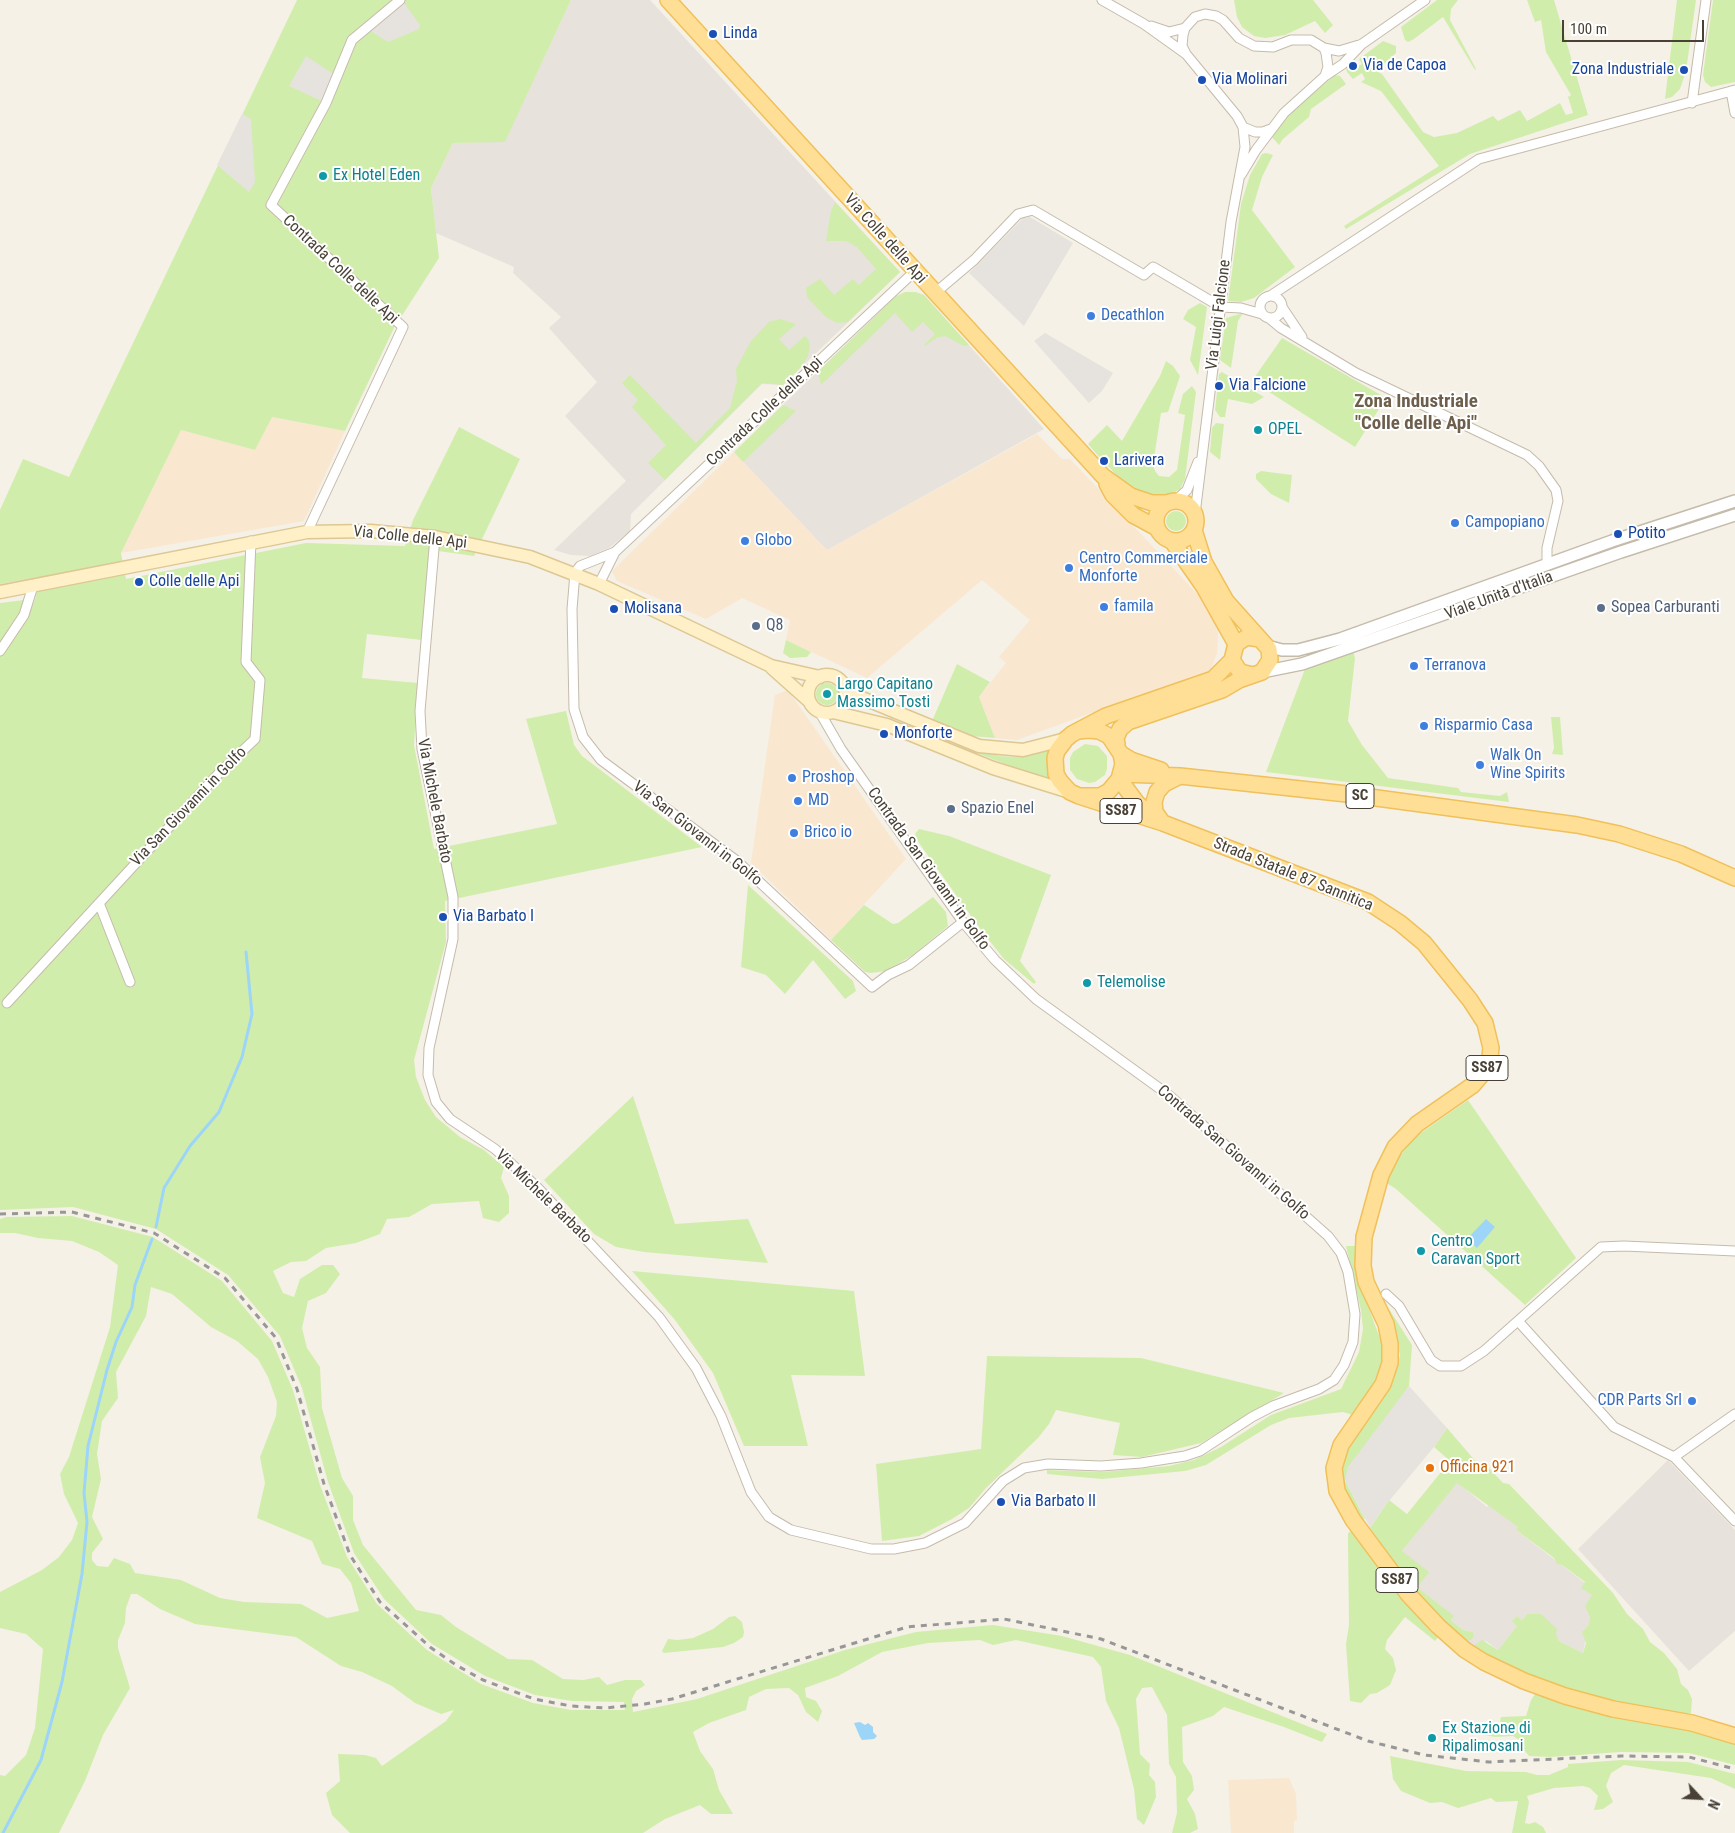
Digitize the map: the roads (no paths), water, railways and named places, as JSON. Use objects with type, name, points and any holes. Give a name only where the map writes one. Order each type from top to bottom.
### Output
[{"type":"main road","name":"Via Colle delle Api","points":[[668,0],[1103,476],[1131,496],[1152,503],[1171,502]]},
{"type":"main road","name":"Via Colle delle Api","points":[[1103,476],[1113,495],[1133,515],[1157,528]]},
{"type":"main road","points":[[1236,644],[1204,588],[1172,541],[1160,534],[1157,528],[1157,513],[1171,502],[1187,504],[1195,514],[1194,530],[1204,562],[1226,601],[1264,642],[1270,660],[1258,674],[1222,690],[1128,722],[1120,729],[1116,738],[1119,749],[1120,776],[1109,791],[1100,796],[1075,794],[1060,781],[1055,766],[1057,751],[1072,735],[1106,716],[1213,679],[1232,660],[1236,644],[1247,637],[1264,642]]},
{"type":"main road","points":[[1172,541],[1185,539],[1194,530]]},
{"type":"main road","name":"Via Colle delle Api","points":[[0,592],[251,541],[307,532],[371,531],[435,537],[530,557],[575,573],[771,666],[820,677]]},
{"type":"main road","points":[[1232,660],[1240,672],[1258,674]]},
{"type":"main road","name":"Via Colle delle Api","points":[[771,666],[809,701]]},
{"type":"main road","points":[[844,688],[844,702],[833,712],[819,712],[809,701],[810,686],[820,677],[835,677],[844,688],[857,696],[894,709],[979,746],[1023,750],[1072,735],[1099,731],[1119,749]]},
{"type":"main road","name":"SS87","points":[[833,712],[887,725],[993,768],[1075,794]]},
{"type":"main road","name":"SC","points":[[1119,749],[1131,760],[1180,776]]},
{"type":"main road","name":"SC","points":[[1120,776],[1180,776],[1357,796],[1577,825],[1618,834],[1681,854],[1735,878]]},
{"type":"main road","name":"Strada Statale 87 Sannitica","points":[[1120,776],[1137,803],[1149,815],[1163,824]]},
{"type":"main road","name":"SS87","points":[[1163,824],[1155,812],[1154,802],[1157,792],[1164,784],[1180,776]]},
{"type":"main road","name":"Strada Statale 87 Sannitica","points":[[1075,794],[1163,824],[1368,902],[1400,922],[1424,943],[1470,1000],[1485,1023],[1491,1048],[1488,1066],[1473,1085],[1417,1124],[1395,1147],[1381,1175],[1364,1237],[1363,1266],[1366,1282],[1386,1324],[1390,1344],[1390,1363],[1383,1384],[1341,1445],[1334,1468],[1337,1491],[1353,1520],[1408,1594],[1438,1626],[1465,1650],[1484,1662],[1524,1681],[1565,1696],[1613,1709],[1692,1723],[1735,1736]]},
{"type":"street","name":"Contrada Colle delle Api","points":[[307,532],[403,327],[271,205],[326,103],[352,40],[400,0]]},
{"type":"street","points":[[1102,0],[1144,24],[1186,54],[1237,116],[1243,127],[1255,132],[1271,129]]},
{"type":"street","points":[[1186,54],[1182,40],[1185,28],[1195,17],[1211,14],[1223,20],[1239,38],[1254,46],[1273,47],[1302,39],[1316,42],[1324,48],[1339,51],[1362,44],[1425,0]]},
{"type":"street","points":[[1692,103],[1706,0]]},
{"type":"street","points":[[1144,24],[1168,32],[1185,28]]},
{"type":"street","name":"Via Luigi Falcione","points":[[1241,175],[1271,129],[1297,100],[1325,76],[1343,64],[1362,44]]},
{"type":"street","points":[[1324,48],[1327,60],[1325,76]]},
{"type":"street","points":[[1242,308],[1266,298],[1292,282],[1479,159],[1582,130],[1692,103],[1733,90],[1735,113]]},
{"type":"street","name":"Via Luigi Falcione","points":[[1195,514],[1199,491],[1200,455],[1231,222],[1245,146],[1243,127]]},
{"type":"street","points":[[935,293],[974,260],[1018,214],[1032,210],[1144,275],[1153,267],[1221,307],[1242,308],[1266,316],[1276,316],[1292,282]]},
{"type":"street","name":"Contrada Colle delle Api","points":[[599,584],[615,552],[915,271]]},
{"type":"street","points":[[1307,343],[1291,324],[1277,297],[1266,298],[1260,306],[1266,316],[1281,328],[1356,373],[1527,455],[1550,479],[1556,490],[1558,501],[1547,548],[1547,564]]},
{"type":"street","name":"Via Luigi Falcione","points":[[1171,502],[1186,490],[1200,455]]},
{"type":"street","name":"Viale Unità d'Italia","points":[[1264,642],[1282,650],[1298,650],[1340,639],[1547,564],[1735,501]]},
{"type":"street","name":"Viale Unità d'Italia","points":[[1258,674],[1302,664],[1621,552],[1735,515]]},
{"type":"street","name":"Via Michele Barbato","points":[[435,537],[420,711],[422,749],[453,897],[452,939],[429,1048],[428,1075],[436,1102],[450,1119],[495,1149],[536,1186],[659,1317],[696,1368],[721,1416],[751,1492],[768,1518],[791,1530],[872,1550],[894,1549],[926,1543],[965,1523],[1002,1481],[1024,1468]]},
{"type":"street","name":"Via San Giovanni in Golfo","points":[[7,1003],[220,772],[255,739],[260,680],[246,662],[251,541]]},
{"type":"street","name":"Contrada Colle delle Api","points":[[575,573],[580,566],[615,552]]},
{"type":"street","name":"Via San Giovanni in Golfo","points":[[575,573],[572,609],[574,709],[582,737],[601,760],[737,861],[872,987],[888,975],[909,965],[963,922]]},
{"type":"street","points":[[0,651],[24,615],[33,586]]},
{"type":"street","name":"Contrada San Giovanni in Golfo","points":[[819,712],[841,749],[963,922],[995,960],[1036,999],[1170,1096],[1328,1236],[1342,1253],[1348,1272],[1355,1314],[1353,1342],[1344,1365],[1334,1380],[1319,1389],[1252,1416],[1200,1451],[1141,1463],[1101,1466],[1048,1464],[1024,1468]]},
{"type":"street","points":[[99,903],[130,982]]},
{"type":"street","points":[[1386,1294],[1398,1306],[1431,1360],[1440,1366],[1462,1366],[1484,1351],[1601,1247],[1624,1246],[1735,1251]]},
{"type":"street","points":[[1518,1321],[1614,1427],[1674,1458],[1735,1521]]},
{"type":"street","points":[[1674,1458],[1735,1414]]},
{"type":"water","points":[[1486,1219],[1495,1227],[1477,1248],[1467,1239]]},
{"type":"water","points":[[860,1722],[865,1725],[868,1723],[873,1727],[873,1732],[877,1736],[874,1739],[862,1740],[854,1723]]},
{"type":"waterway","points":[[156,1227],[164,1188],[190,1146],[219,1112],[242,1057],[252,1014],[246,952]]},
{"type":"waterway","points":[[3,1833],[41,1760],[62,1682],[82,1574],[87,1522],[84,1493],[88,1446],[107,1370],[116,1342],[132,1307],[135,1285],[152,1239]]},
{"type":"railway","points":[[0,1214],[72,1212],[154,1233],[225,1278],[276,1338],[297,1389],[324,1484],[350,1555],[380,1602],[430,1647],[456,1665],[483,1680],[534,1699],[571,1706],[605,1708],[645,1704],[672,1699],[907,1627],[1004,1619],[1101,1639],[1368,1741],[1424,1755],[1489,1762],[1621,1756],[1689,1757],[1735,1769]]},
{"type":"place","name":"Linda","points":[[713,34]]},
{"type":"place","name":"Via de Capoa","points":[[1353,66]]},
{"type":"place","name":"Zona Industriale","points":[[1684,70]]},
{"type":"place","name":"Via Molinari","points":[[1202,80]]},
{"type":"place","name":"Ex Hotel Eden","points":[[323,176]]},
{"type":"place","name":"Decathlon","points":[[1091,316]]},
{"type":"place","name":"Via Falcione","points":[[1219,386]]},
{"type":"place","name":"OPEL","points":[[1258,430]]},
{"type":"place","name":"Larivera","points":[[1104,461]]},
{"type":"place","name":"Campopiano","points":[[1455,523]]},
{"type":"place","name":"Potito","points":[[1618,534]]},
{"type":"place","name":"Globo","points":[[745,541]]},
{"type":"place","name":"Centro Commerciale Monforte","points":[[1069,568]]},
{"type":"place","name":"Colle delle Api","points":[[139,582]]},
{"type":"place","name":"famila","points":[[1104,607]]},
{"type":"place","name":"Sopea Carburanti","points":[[1601,608]]},
{"type":"place","name":"Molisana","points":[[614,609]]},
{"type":"place","name":"Q8","points":[[756,626]]},
{"type":"place","name":"Terranova","points":[[1414,666]]},
{"type":"place","name":"Largo Capitano Massimo Tosti","points":[[827,694]]},
{"type":"place","name":"Risparmio Casa","points":[[1424,726]]},
{"type":"place","name":"Monforte","points":[[884,734]]},
{"type":"place","name":"Walk On Wine Spirits","points":[[1480,765]]},
{"type":"place","name":"Proshop","points":[[792,778]]},
{"type":"place","name":"MD","points":[[798,801]]},
{"type":"place","name":"Spazio Enel","points":[[951,809]]},
{"type":"place","name":"Brico io","points":[[794,833]]},
{"type":"place","name":"Via Barbato I","points":[[443,917]]},
{"type":"place","name":"Telemolise","points":[[1087,983]]},
{"type":"place","name":"Centro Caravan Sport","points":[[1421,1251]]},
{"type":"place","name":"CDR Parts Srl","points":[[1692,1401]]},
{"type":"place","name":"Officina 921","points":[[1430,1468]]},
{"type":"place","name":"Via Barbato II","points":[[1001,1502]]},
{"type":"place","name":"Ex Stazione di Ripalimosani","points":[[1432,1738]]},
{"type":"district","name":"Zona Industriale \"Colle delle Api\"","points":[[1416,413]]}]
